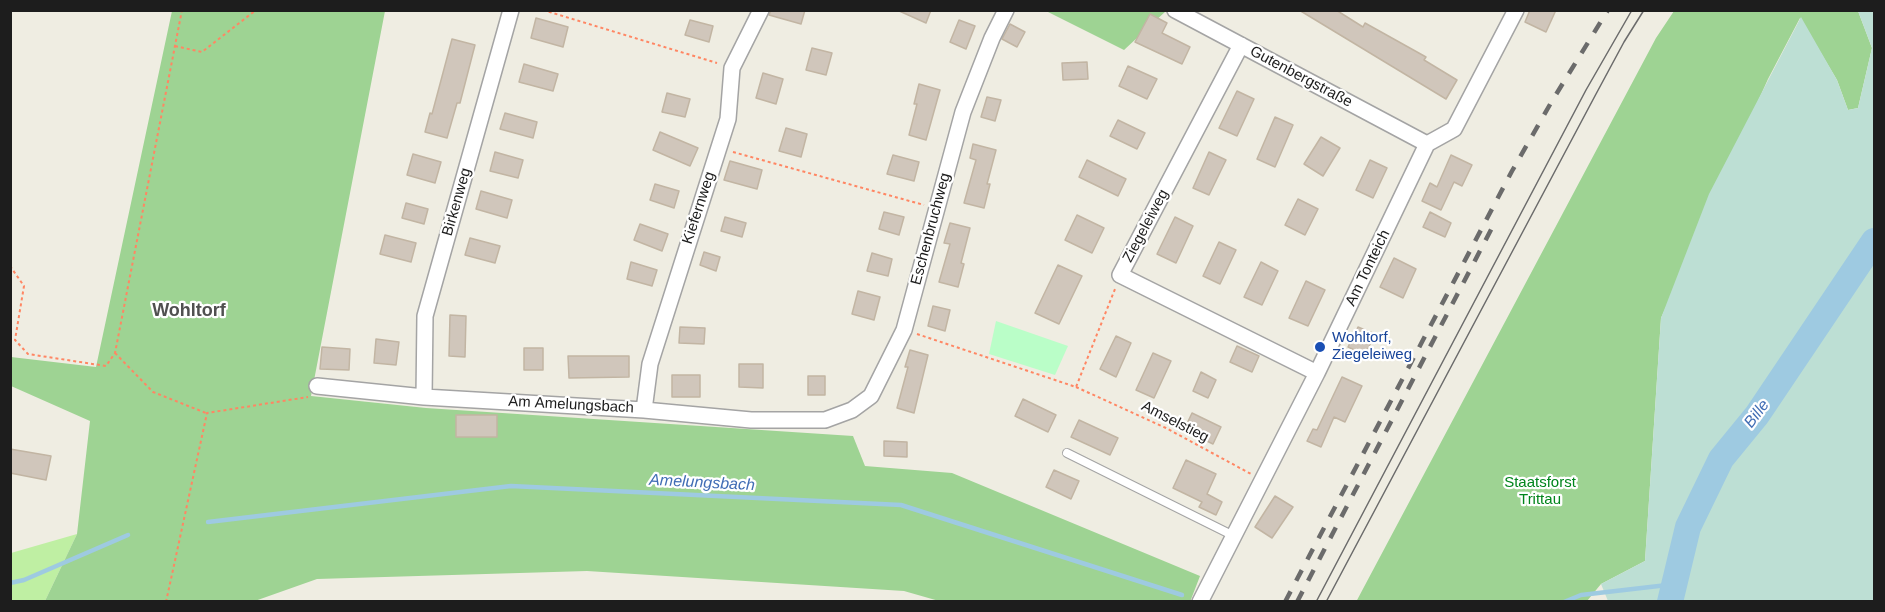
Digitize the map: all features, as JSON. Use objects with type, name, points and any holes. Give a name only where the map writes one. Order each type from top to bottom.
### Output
[{"type":"street","name":"Birkenweg","points":[[424,397],[425,316],[511,10]]},
{"type":"street","name":"Kiefernweg","points":[[644,410],[650,364],[728,119],[732,68],[761,10]]},
{"type":"street","name":"Eschenbruchweg","points":[[825,420],[852,410],[871,396],[904,330],[963,112],[992,38],[1006,10]]},
{"type":"street","name":"Gutenbergstraße","points":[[1175,10],[1427,144]]},
{"type":"street","points":[[1427,144],[1454,129],[1516,10]]},
{"type":"street","name":"Ziegeleiweg","points":[[1240,45],[1120,275],[1317,373]]},
{"type":"street","name":"Am Tonteich","points":[[1200,602],[1317,373],[1427,144]]},
{"type":"street","name":"Am Amelungsbach","points":[[316,386],[424,397],[644,410],[751,420],[825,420]]},
{"type":"lane","points":[[1067,453],[1234,536]]},
{"type":"path","points":[[10,266],[24,286],[15,340],[28,354],[106,366],[114,354],[182,10]]},
{"type":"path","points":[[175,46],[202,52],[256,10]]},
{"type":"path","points":[[543,10],[732,68]]},
{"type":"path","points":[[719,148],[936,208]]},
{"type":"path","points":[[1076,387],[1120,275]]},
{"type":"path","name":"Amselstieg","points":[[904,330],[1076,387],[1166,428],[1262,480]]},
{"type":"path","points":[[114,354],[153,392],[207,413],[310,396],[316,386]]},
{"type":"path","points":[[166,602],[207,413]]},
{"type":"green space","points":[[172,11],[385,11],[311,396],[426,408],[853,436],[865,466],[952,473],[1200,576],[1190,602],[939,601],[904,591],[587,571],[317,579],[252,602],[45,601],[77,534],[90,421],[11,386],[11,357],[96,367]]},
{"type":"green space","points":[[1046,11],[1166,11],[1124,50]]},
{"type":"green space","name":"Staatsforst Trittau","points":[[1674,11],[1858,11],[1872,48],[1858,108],[1848,110],[1837,80],[1800,18],[1768,79],[1661,318],[1645,561],[1601,584],[1587,601],[1356,602],[1656,38]]},
{"type":"green space","points":[[996,321],[1068,346],[1055,375],[989,354]]},
{"type":"green space","points":[[77,534],[45,601],[11,602],[11,553]]},
{"type":"shaded area","points":[[1858,11],[1874,11],[1874,601],[1608,601],[1601,584],[1645,561],[1661,318],[1709,194],[1801,17],[1837,80],[1848,110],[1858,108],[1872,48]]},
{"type":"building","points":[[771,10],[805,10],[801,24],[769,15]]},
{"type":"building","points":[[897,10],[931,10],[926,23]]},
{"type":"building","points":[[1299,10],[1336,10],[1363,27],[1365,23],[1426,57],[1424,60],[1457,80],[1446,99]]},
{"type":"building","points":[[1530,10],[1556,10],[1546,32],[1525,22]]},
{"type":"building","points":[[1150,14],[1167,23],[1162,33],[1190,47],[1182,64],[1135,42]]},
{"type":"building","points":[[536,18],[568,27],[563,47],[531,38]]},
{"type":"building","points":[[690,20],[713,26],[709,42],[685,35]]},
{"type":"building","points":[[959,20],[975,26],[966,49],[950,42]]},
{"type":"building","points":[[1010,24],[1025,32],[1017,47],[1002,39]]},
{"type":"building","points":[[452,39],[475,45],[460,103],[457,103],[447,138],[425,132]]},
{"type":"building","points":[[812,48],[832,53],[826,75],[806,70]]},
{"type":"building","points":[[1087,62],[1088,79],[1063,80],[1062,63]]},
{"type":"building","points":[[524,64],[558,74],[553,91],[519,82]]},
{"type":"building","points":[[1128,66],[1157,79],[1147,99],[1119,86]]},
{"type":"building","points":[[763,73],[783,79],[776,104],[756,98]]},
{"type":"building","points":[[919,84],[940,90],[926,140],[909,135],[917,104],[914,104]]},
{"type":"building","points":[[1237,91],[1254,99],[1237,136],[1219,128]]},
{"type":"building","points":[[667,93],[690,99],[685,117],[662,112]]},
{"type":"building","points":[[987,97],[1001,100],[995,121],[981,117]]},
{"type":"building","points":[[505,113],[537,122],[533,138],[500,129]]},
{"type":"building","points":[[1275,117],[1293,125],[1275,167],[1257,159]]},
{"type":"building","points":[[1118,120],[1145,133],[1137,149],[1110,136]]},
{"type":"building","points":[[786,128],[807,134],[801,157],[779,151]]},
{"type":"building","points":[[660,132],[698,148],[690,166],[653,150]]},
{"type":"building","points":[[1321,137],[1340,148],[1323,176],[1304,164]]},
{"type":"building","points":[[973,144],[996,150],[987,184],[990,184],[984,208],[964,203],[976,160],[970,158]]},
{"type":"building","points":[[495,152],[523,160],[518,178],[490,171]]},
{"type":"building","points":[[1209,152],[1226,160],[1209,195],[1193,188]]},
{"type":"building","points":[[413,154],[441,162],[435,183],[407,175]]},
{"type":"building","points":[[893,155],[919,162],[914,181],[887,174]]},
{"type":"building","points":[[1451,155],[1472,165],[1462,186],[1454,182],[1441,210],[1422,201],[1430,183],[1437,187]]},
{"type":"building","points":[[1087,160],[1126,179],[1118,196],[1079,177]]},
{"type":"building","points":[[1370,160],[1387,168],[1373,198],[1356,190]]},
{"type":"building","points":[[730,161],[762,170],[757,189],[724,180]]},
{"type":"building","points":[[655,184],[679,191],[674,208],[650,200]]},
{"type":"building","points":[[481,191],[512,200],[507,218],[476,209]]},
{"type":"building","points":[[1298,199],[1318,209],[1305,235],[1285,225]]},
{"type":"building","points":[[406,203],[428,209],[424,224],[402,218]]},
{"type":"building","points":[[884,212],[904,217],[899,235],[879,229]]},
{"type":"building","points":[[1430,212],[1451,223],[1445,237],[1423,227]]},
{"type":"building","points":[[1077,215],[1104,228],[1092,253],[1065,240]]},
{"type":"building","points":[[725,217],[746,223],[742,237],[721,231]]},
{"type":"building","points":[[1175,217],[1193,226],[1176,263],[1157,254]]},
{"type":"building","points":[[950,223],[970,228],[961,263],[964,264],[958,287],[939,282],[950,244],[944,243]]},
{"type":"building","points":[[640,224],[668,234],[662,251],[634,240]]},
{"type":"building","points":[[385,235],[416,243],[411,262],[380,254]]},
{"type":"building","points":[[470,238],[500,246],[495,263],[465,255]]},
{"type":"building","points":[[1219,242],[1236,250],[1220,284],[1203,276]]},
{"type":"building","points":[[704,252],[720,257],[716,271],[700,265]]},
{"type":"building","points":[[872,253],[892,259],[888,276],[867,271]]},
{"type":"building","points":[[1394,258],[1416,269],[1403,298],[1380,287]]},
{"type":"building","points":[[631,262],[657,270],[652,286],[627,279]]},
{"type":"building","points":[[1261,262],[1278,271],[1262,305],[1244,297]]},
{"type":"building","points":[[1058,265],[1082,276],[1059,324],[1035,313]]},
{"type":"building","points":[[1306,281],[1325,290],[1308,326],[1289,318]]},
{"type":"building","points":[[858,291],[880,297],[874,320],[852,314]]},
{"type":"building","points":[[933,306],[950,310],[945,331],[928,326]]},
{"type":"building","points":[[450,315],[466,316],[465,357],[449,356]]},
{"type":"building","points":[[680,327],[705,328],[704,344],[679,343]]},
{"type":"building","points":[[1358,327],[1375,334],[1365,355],[1348,347]]},
{"type":"building","points":[[1116,336],[1131,343],[1116,377],[1100,369]]},
{"type":"building","points":[[376,339],[399,342],[396,365],[374,363]]},
{"type":"building","points":[[1237,346],[1259,356],[1252,372],[1230,362]]},
{"type":"building","points":[[322,347],[350,349],[349,370],[320,369]]},
{"type":"building","points":[[524,348],[543,348],[543,370],[524,370]]},
{"type":"building","points":[[910,350],[928,355],[914,413],[897,408]]},
{"type":"building","points":[[1153,353],[1171,361],[1154,398],[1136,390]]},
{"type":"building","points":[[568,356],[629,356],[629,377],[569,378]]},
{"type":"building","points":[[739,364],[763,364],[763,388],[739,387]]},
{"type":"building","points":[[1201,372],[1216,380],[1208,398],[1193,391]]},
{"type":"building","points":[[672,375],[700,375],[700,397],[672,397]]},
{"type":"building","points":[[808,376],[825,376],[825,395],[808,395]]},
{"type":"building","points":[[1342,377],[1362,386],[1345,422],[1334,417],[1321,447],[1307,441],[1313,429],[1317,430]]},
{"type":"building","points":[[1023,399],[1056,415],[1048,432],[1015,416]]},
{"type":"building","points":[[1192,413],[1221,427],[1213,444],[1184,430]]},
{"type":"building","points":[[456,415],[497,415],[497,437],[456,437]]},
{"type":"building","points":[[1079,420],[1118,438],[1110,455],[1071,437]]},
{"type":"building","points":[[884,441],[907,442],[907,457],[884,456]]},
{"type":"building","points":[[10,449],[51,456],[46,480],[10,473]]},
{"type":"building","points":[[1186,460],[1216,474],[1207,494],[1222,502],[1216,515],[1199,507],[1202,502],[1173,488]]},
{"type":"building","points":[[1054,470],[1079,481],[1071,499],[1046,487]]},
{"type":"building","points":[[1275,496],[1293,507],[1272,538],[1255,527]]},
{"type":"waterway","name":"Bille","points":[[1670,602],[1688,527],[1721,459],[1757,415],[1874,241]]},
{"type":"waterway","name":"Amelungsbach","points":[[208,522],[511,486],[901,505],[1182,595]]},
{"type":"waterway","name":"Amelungsbach","points":[[10,583],[24,580],[128,535]]},
{"type":"waterway","name":"Amelungsbach","points":[[1564,602],[1581,595],[1676,584]]},
{"type":"tram line","points":[[1316,602],[1586,90],[1632,10]]},
{"type":"tram line","points":[[1326,602],[1596,94],[1644,10]]},
{"type":"railway","points":[[1285,602],[1512,171],[1608,10]]},
{"type":"railway","points":[[1297,602],[1494,224]]},
{"type":"place","name":"Wohltorf, Ziegeleiweg","points":[[1320,347]]},
{"type":"district","name":"Wohltorf","points":[[189,311]]}]
